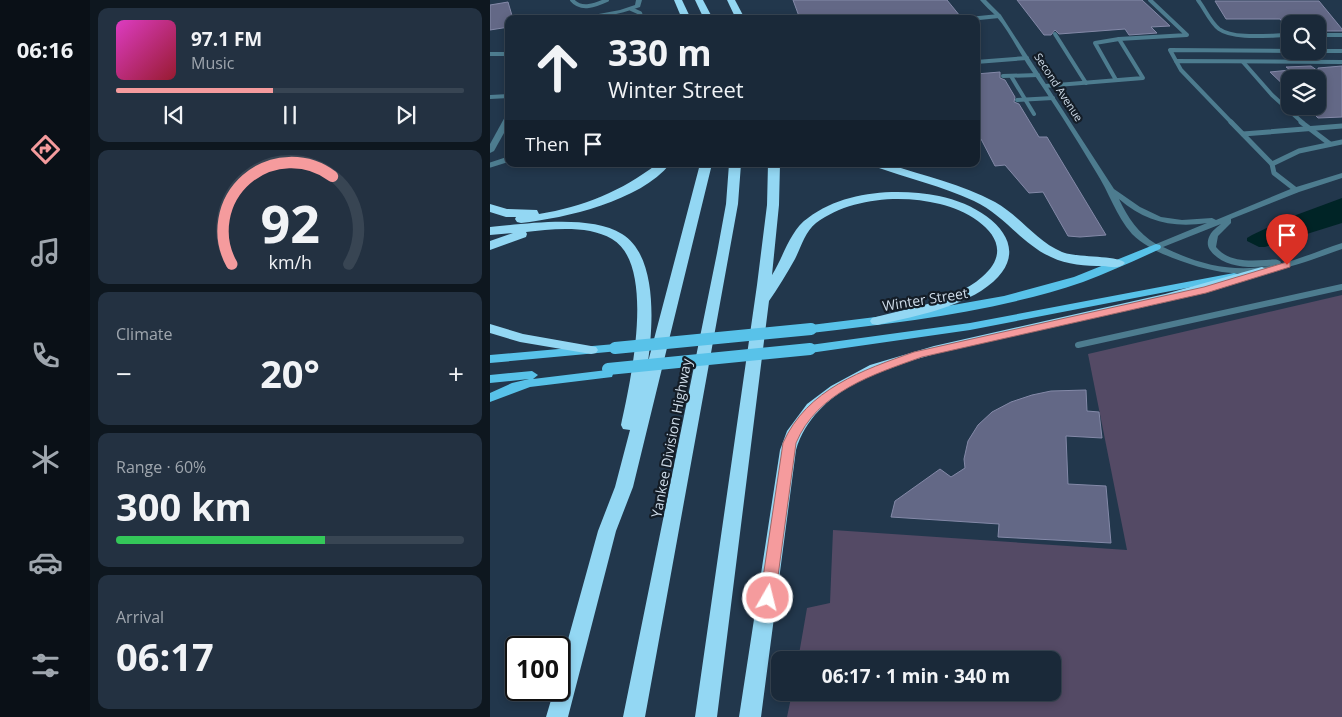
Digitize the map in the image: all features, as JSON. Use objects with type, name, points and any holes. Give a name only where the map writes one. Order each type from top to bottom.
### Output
[{"type":"highway","points":[[678,0],[685,15]]},
{"type":"highway","points":[[699,0],[707,15]]},
{"type":"highway","points":[[731,0],[739,15]]},
{"type":"highway","points":[[490,221],[534,218],[566,213],[606,200],[633,186],[660,167]]},
{"type":"highway","points":[[557,717],[607,531],[624,487],[705,167]]},
{"type":"highway","name":"Yankee Division Highway","points":[[634,717],[724,253],[732,204],[735,167]]},
{"type":"highway","points":[[706,717],[762,302],[773,205],[774,167]]},
{"type":"highway","points":[[886,167],[955,190],[992,206],[1013,220],[1045,248],[1059,256],[1080,261],[1118,263]]},
{"type":"highway","points":[[490,208],[512,214],[546,211],[573,205],[633,186]]},
{"type":"highway","points":[[762,302],[787,262],[798,237],[806,226],[823,214],[851,203],[893,196],[942,200],[979,215],[998,232],[1004,252],[999,267],[987,280],[955,297],[877,321]]},
{"type":"highway","points":[[490,246],[539,228]]},
{"type":"highway","points":[[490,231],[583,228],[606,232],[618,237],[632,251],[642,278],[644,318],[638,380],[628,434],[614,486],[607,531]]},
{"type":"highway","points":[[750,717],[788,450],[798,426],[822,400],[837,389],[865,374],[918,354],[1206,289],[1262,271]]},
{"type":"highway","points":[[490,328],[520,338],[591,350]]},
{"type":"main road","name":"Winter Street","points":[[490,359],[811,329],[957,310],[1030,294],[1076,280],[1156,247]]},
{"type":"main road","points":[[490,398],[517,386],[530,383],[649,365],[894,339],[1066,310],[1262,271]]},
{"type":"main road","points":[[490,379],[607,371]]},
{"type":"street","points":[[600,15],[631,10],[638,6],[639,0]]},
{"type":"street","name":"Second Avenue","points":[[983,0],[999,16],[1111,188],[1130,226],[1142,238],[1182,259],[1212,269],[1238,273],[1262,271]]},
{"type":"street","points":[[490,54],[505,54]]},
{"type":"street","points":[[490,151],[505,124]]},
{"type":"street","name":"Winter Street","points":[[1156,247],[1296,190],[1342,175]]},
{"type":"street","name":"Second Avenue","points":[[1111,188],[1137,210],[1163,221],[1182,223],[1203,222],[1238,214]]},
{"type":"street","points":[[1238,214],[1224,224],[1212,241],[1213,250],[1224,258],[1241,263],[1265,263],[1320,254]]},
{"type":"street","points":[[1262,271],[1342,246]]},
{"type":"lane","points":[[572,0],[575,4],[581,6],[600,4],[606,0]]},
{"type":"lane","points":[[1116,80],[1095,43],[1119,39],[1187,35],[1150,0]]},
{"type":"lane","points":[[1198,0],[1218,29],[1224,32],[1281,35]]},
{"type":"lane","points":[[631,10],[640,12],[641,15]]},
{"type":"lane","points":[[980,18],[999,16]]},
{"type":"lane","points":[[1055,34],[1086,83]]},
{"type":"lane","points":[[1326,35],[1342,35]]},
{"type":"lane","points":[[1045,86],[1143,78],[1119,39]]},
{"type":"lane","points":[[1281,51],[1170,50],[1181,70],[1272,164],[1274,173],[1296,190]]},
{"type":"lane","points":[[1326,51],[1342,51]]},
{"type":"lane","points":[[980,62],[1027,58]]},
{"type":"lane","points":[[1176,61],[1342,62]]},
{"type":"lane","points":[[1243,62],[1251,73],[1309,128],[1330,144]]},
{"type":"lane","points":[[1003,76],[1038,75]]},
{"type":"lane","points":[[1011,76],[1034,114]]},
{"type":"lane","points":[[490,97],[505,96]]},
{"type":"lane","points":[[1017,100],[1053,98]]},
{"type":"lane","points":[[1243,134],[1342,126]]},
{"type":"lane","points":[[1272,164],[1299,151],[1342,142]]},
{"type":"lane","points":[[490,166],[505,160]]},
{"type":"lane","points":[[1078,345],[1342,287]]},
{"type":"shaded area","points":[[1342,198],[1342,223],[1265,247],[1259,247],[1247,241],[1247,238],[1252,235],[1288,218]]},
{"type":"shaded area","points":[[1342,295],[1342,717],[787,717],[790,701],[1061,701],[1061,651],[800,651],[807,608],[830,603],[833,530],[1127,550],[1088,354]]},
{"type":"building","points":[[793,0],[947,0],[959,15],[799,15]]},
{"type":"building","points":[[1017,0],[1142,0],[1170,26],[1151,27],[1157,33],[1129,35],[1125,29],[1059,34],[1055,30],[1051,35],[1044,35]]},
{"type":"building","points":[[1215,1],[1319,1],[1342,31],[1326,31],[1326,15],[1281,15],[1281,20],[1226,19]]},
{"type":"building","points":[[508,2],[512,15],[505,15],[505,28],[490,30],[490,5]]},
{"type":"building","points":[[1311,66],[1317,70],[1290,70],[1286,67]]},
{"type":"building","points":[[1342,66],[1342,117],[1318,118],[1315,115],[1326,115],[1326,70],[1318,70],[1318,68]]},
{"type":"building","points":[[1281,71],[1281,82],[1270,72]]},
{"type":"building","points":[[1000,72],[1000,78],[1005,80],[1015,97],[1014,102],[1019,104],[1039,137],[1047,137],[1106,235],[1068,236],[1043,192],[1029,193],[1005,165],[995,166],[980,139],[980,74]]},
{"type":"building","points":[[1086,390],[1087,411],[1099,412],[1102,438],[1066,436],[1068,484],[1106,486],[1111,543],[998,537],[999,524],[891,517],[895,501],[940,469],[951,477],[965,468],[964,459],[968,441],[978,425],[992,412],[1011,402],[1032,395],[1051,391]]},
{"type":"route","points":[[768,598],[786,459],[790,443],[795,431],[808,413],[837,389],[875,370],[918,354],[1206,289],[1287,265]]}]
